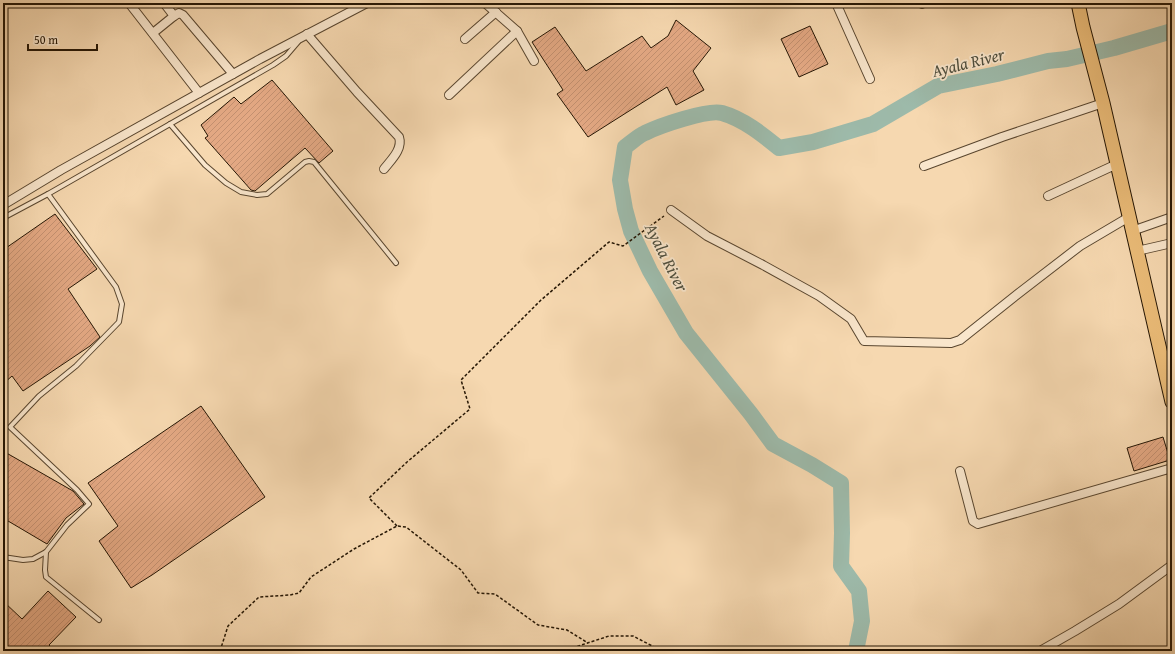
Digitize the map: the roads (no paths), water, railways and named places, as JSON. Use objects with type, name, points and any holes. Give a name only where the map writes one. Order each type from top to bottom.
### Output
[{"type":"main road","points":[[1078,3],[1172,402]]},
{"type":"street","points":[[129,3],[199,93]]},
{"type":"street","points":[[164,3],[174,16]]},
{"type":"street","points":[[3,205],[61,170],[199,93],[367,3]]},
{"type":"street","points":[[485,3],[517,31],[534,61]]},
{"type":"street","points":[[836,3],[870,79]]},
{"type":"street","points":[[465,39],[496,12]]},
{"type":"street","points":[[153,33],[174,16],[179,13],[183,15],[234,74]]},
{"type":"street","points":[[449,95],[517,31]]},
{"type":"street","points":[[304,36],[399,137],[400,146],[398,151],[384,169]]},
{"type":"street","points":[[924,166],[1002,137],[1103,104]]},
{"type":"street","points":[[1048,196],[1117,164]]},
{"type":"street","points":[[671,210],[707,236],[762,264],[819,296],[851,319],[864,341],[952,343],[960,340],[1080,246],[1129,217]]},
{"type":"street","points":[[1132,230],[1172,217]]},
{"type":"street","points":[[1137,251],[1172,243]]},
{"type":"street","points":[[960,471],[973,520],[978,524],[1172,468]]},
{"type":"street","points":[[1040,651],[1119,604],[1172,564]]},
{"type":"lane","points":[[3,218],[48,194],[273,65],[286,56],[304,36]]},
{"type":"lane","points":[[170,124],[205,165],[226,183],[241,192],[257,195],[267,194],[305,162],[314,162],[396,263]]},
{"type":"lane","points":[[3,557],[23,560],[33,559],[46,552],[67,525],[89,504],[77,490],[10,427],[39,396],[76,366],[118,322],[122,304],[116,286],[48,194]]},
{"type":"lane","points":[[46,552],[46,577],[99,620]]},
{"type":"waterway","name":"Ayala River","points":[[856,651],[862,621],[859,591],[841,566],[841,483],[773,444],[686,333],[650,271],[631,231],[625,209],[620,180],[625,147],[642,134],[661,126],[706,113],[715,112],[722,113],[745,123],[779,148],[813,142],[873,124],[938,86],[997,74],[1048,61],[1067,59],[1114,48],[1172,31]]}]
